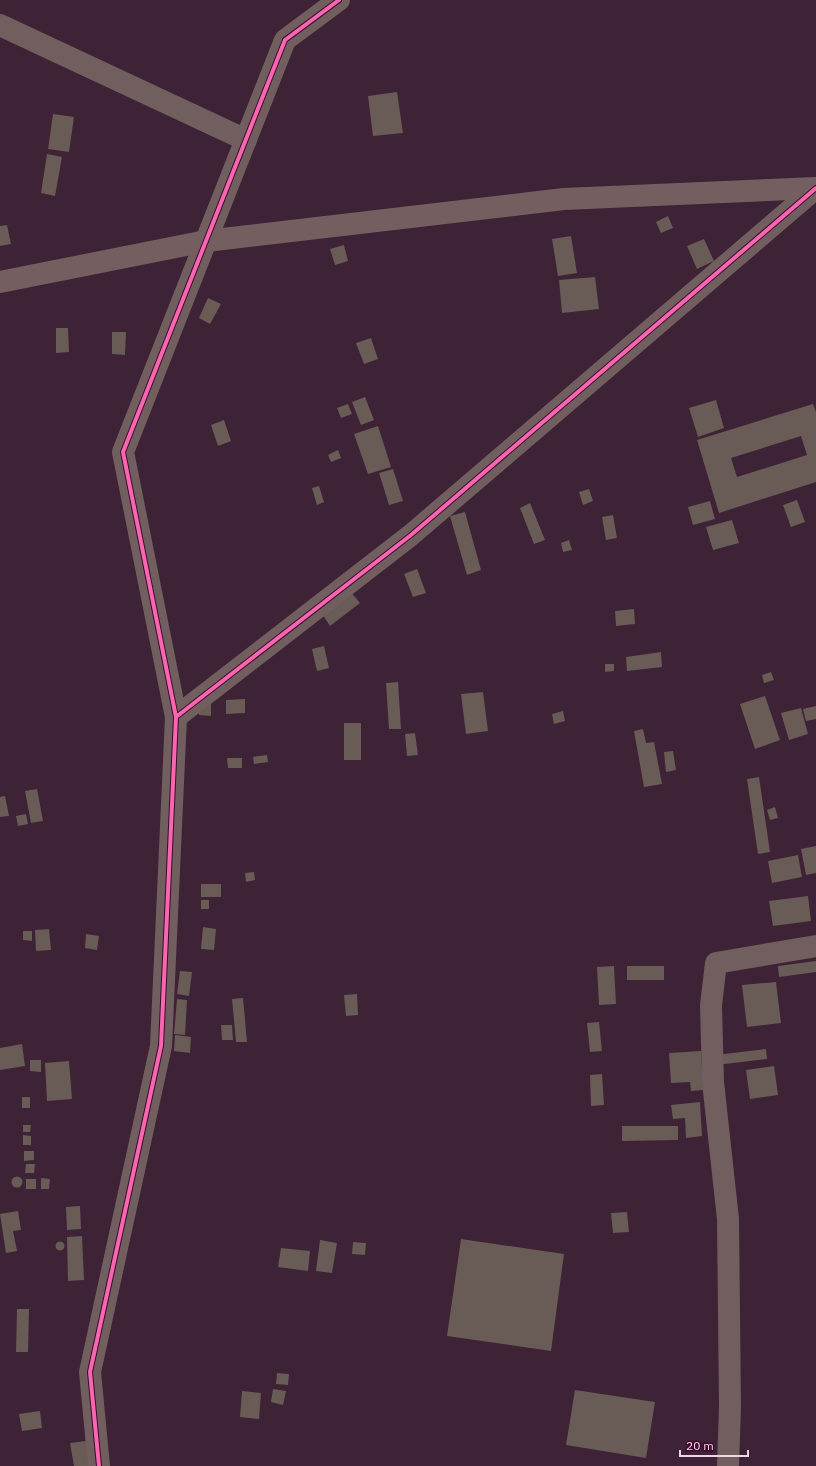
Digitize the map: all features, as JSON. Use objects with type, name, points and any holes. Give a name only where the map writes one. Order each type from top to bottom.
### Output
[{"type":"street","points":[[99,1466],[90,1372],[161,1046],[176,717],[123,452],[285,40],[339,0]]},
{"type":"street","points":[[0,25],[246,140]]},
{"type":"street","points":[[0,282],[206,241],[564,199],[816,188]]},
{"type":"street","points":[[176,717],[411,535],[816,188]]},
{"type":"street","points":[[728,1466],[730,1407],[728,1219],[712,1067],[711,1005],[716,963],[816,946]]},
{"type":"building","points":[[397,92],[403,133],[373,136],[368,96]]},
{"type":"building","points":[[53,114],[74,117],[69,152],[48,149]]},
{"type":"building","points":[[47,154],[62,157],[55,196],[41,193]]},
{"type":"building","points":[[668,216],[673,228],[661,233],[656,222]]},
{"type":"building","points":[[7,225],[11,244],[0,246],[0,226]]},
{"type":"building","points":[[571,236],[577,273],[558,276],[552,239]]},
{"type":"building","points":[[704,239],[714,261],[697,269],[687,246]]},
{"type":"building","points":[[344,245],[348,261],[335,265],[330,249]]},
{"type":"building","points":[[595,277],[599,309],[562,313],[559,280]]},
{"type":"building","points":[[208,298],[221,304],[210,324],[199,318]]},
{"type":"building","points":[[56,328],[68,328],[69,352],[56,353]]},
{"type":"building","points":[[112,332],[126,332],[125,355],[112,354]]},
{"type":"building","points":[[371,338],[378,359],[364,364],[356,343]]},
{"type":"building","points":[[365,397],[374,420],[361,425],[352,402]]},
{"type":"building","points":[[716,400],[724,428],[698,437],[689,408]]},
{"type":"building","points":[[348,404],[352,414],[341,418],[337,408]]},
{"type":"building","points":[[813,404],[816,412],[816,482],[719,513],[697,440]],"holes":[[[801,436],[807,455],[737,477],[731,458]]]},
{"type":"building","points":[[224,420],[231,441],[218,446],[211,425]]},
{"type":"building","points":[[378,426],[391,467],[368,474],[354,434]]},
{"type":"building","points":[[338,450],[341,458],[331,462],[328,455]]},
{"type":"building","points":[[393,469],[403,501],[389,505],[379,473]]},
{"type":"building","points":[[319,486],[324,502],[317,505],[312,488]]},
{"type":"building","points":[[589,489],[593,501],[583,505],[579,492]]},
{"type":"building","points":[[797,500],[805,522],[791,527],[783,505]]},
{"type":"building","points":[[710,501],[715,519],[693,525],[688,507]]},
{"type":"building","points":[[530,503],[545,540],[534,544],[520,508]]},
{"type":"building","points":[[465,512],[481,570],[467,575],[450,516]]},
{"type":"building","points":[[613,515],[617,538],[606,540],[602,517]]},
{"type":"building","points":[[732,520],[739,543],[713,550],[706,527]]},
{"type":"building","points":[[569,540],[572,550],[563,552],[561,543]]},
{"type":"building","points":[[417,569],[426,593],[413,597],[404,574]]},
{"type":"building","points":[[351,592],[360,603],[330,626],[322,614]]},
{"type":"building","points":[[634,609],[635,624],[616,626],[615,611]]},
{"type":"building","points":[[324,646],[329,668],[317,671],[312,649]]},
{"type":"building","points":[[661,652],[662,667],[627,671],[626,657]]},
{"type":"building","points":[[605,664],[614,664],[614,671],[605,672]]},
{"type":"building","points":[[771,672],[774,680],[764,683],[762,675]]},
{"type":"building","points":[[398,682],[401,729],[389,729],[386,683]]},
{"type":"building","points":[[483,692],[488,731],[466,734],[461,694]]},
{"type":"building","points":[[765,696],[780,740],[755,749],[740,704]]},
{"type":"building","points":[[245,699],[245,713],[226,714],[226,700]]},
{"type":"building","points":[[199,702],[211,702],[211,716],[199,715]]},
{"type":"building","points":[[816,706],[816,719],[806,721],[803,709]]},
{"type":"building","points":[[801,708],[808,734],[789,740],[781,713]]},
{"type":"building","points":[[563,711],[565,721],[554,724],[552,714]]},
{"type":"building","points":[[344,723],[361,723],[361,760],[344,760]]},
{"type":"building","points":[[643,729],[646,743],[654,742],[662,784],[644,787],[634,731]]},
{"type":"building","points":[[415,733],[418,755],[407,756],[405,734]]},
{"type":"building","points":[[673,751],[676,770],[666,772],[664,752]]},
{"type":"building","points":[[267,755],[268,762],[254,764],[253,757]]},
{"type":"building","points":[[227,758],[242,758],[242,768],[228,768]]},
{"type":"building","points":[[759,777],[770,852],[758,854],[747,779]]},
{"type":"building","points":[[37,789],[43,821],[31,823],[25,791]]},
{"type":"building","points":[[5,796],[9,816],[0,817],[0,797]]},
{"type":"building","points":[[775,807],[778,818],[770,820],[767,810]]},
{"type":"building","points":[[26,814],[28,824],[18,826],[16,816]]},
{"type":"building","points":[[816,846],[816,873],[806,875],[801,849]]},
{"type":"building","points":[[798,855],[802,877],[772,883],[768,861]]},
{"type":"building","points":[[254,872],[255,880],[246,882],[245,873]]},
{"type":"building","points":[[201,884],[221,884],[221,897],[201,897]]},
{"type":"building","points":[[808,896],[811,921],[773,926],[769,901]]},
{"type":"building","points":[[201,900],[209,900],[209,909],[201,909]]},
{"type":"building","points":[[203,927],[216,929],[214,950],[201,949]]},
{"type":"building","points":[[49,929],[51,950],[36,951],[35,930]]},
{"type":"building","points":[[23,931],[32,931],[32,941],[23,940]]},
{"type":"building","points":[[86,934],[99,936],[97,950],[85,948]]},
{"type":"building","points":[[816,961],[816,972],[779,977],[778,966]]},
{"type":"building","points":[[614,966],[616,1004],[599,1005],[597,967]]},
{"type":"building","points":[[627,966],[664,966],[664,980],[627,980]]},
{"type":"building","points":[[180,971],[192,972],[189,996],[177,994]]},
{"type":"building","points":[[776,982],[781,1023],[747,1027],[742,985]]},
{"type":"building","points":[[357,994],[358,1015],[346,1016],[344,995]]},
{"type":"building","points":[[243,998],[247,1042],[236,1042],[232,999]]},
{"type":"building","points":[[177,999],[187,1000],[185,1035],[174,1034]]},
{"type":"building","points":[[599,1022],[602,1051],[590,1052],[587,1023]]},
{"type":"building","points":[[221,1025],[232,1025],[233,1040],[222,1040]]},
{"type":"building","points":[[175,1035],[191,1037],[190,1053],[174,1051]]},
{"type":"building","points":[[22,1044],[25,1066],[0,1070],[0,1048]]},
{"type":"building","points":[[766,1049],[767,1059],[717,1065],[716,1055]]},
{"type":"building","points":[[701,1051],[703,1090],[691,1091],[690,1082],[671,1083],[669,1053]]},
{"type":"building","points":[[30,1060],[41,1060],[41,1072],[30,1071]]},
{"type":"building","points":[[69,1061],[72,1099],[47,1101],[45,1063]]},
{"type":"building","points":[[774,1066],[778,1095],[750,1099],[746,1070]]},
{"type":"building","points":[[602,1074],[604,1105],[591,1106],[590,1075]]},
{"type":"building","points":[[22,1097],[30,1097],[30,1108],[22,1108]]},
{"type":"building","points":[[700,1102],[702,1136],[686,1138],[685,1118],[673,1119],[671,1105]]},
{"type":"building","points":[[23,1125],[31,1125],[30,1132],[23,1132]]},
{"type":"building","points":[[622,1126],[678,1126],[678,1140],[622,1141]]},
{"type":"building","points":[[23,1135],[31,1136],[31,1145],[23,1145]]},
{"type":"building","points":[[24,1151],[34,1151],[34,1160],[24,1161]]},
{"type":"building","points":[[26,1164],[35,1164],[34,1173],[25,1173]]},
{"type":"building","points":[[15,1177],[19,1177],[21,1178],[21,1186],[15,1187],[12,1184],[12,1180]]},
{"type":"building","points":[[41,1178],[50,1179],[49,1189],[41,1189]]},
{"type":"building","points":[[26,1179],[36,1179],[36,1189],[26,1189]]},
{"type":"building","points":[[80,1206],[81,1229],[67,1230],[66,1207]]},
{"type":"building","points":[[18,1211],[21,1230],[13,1231],[17,1251],[6,1253],[0,1214]]},
{"type":"building","points":[[627,1212],[629,1232],[613,1233],[611,1213]]},
{"type":"building","points":[[82,1236],[84,1280],[68,1281],[67,1237]]},
{"type":"building","points":[[461,1239],[564,1254],[551,1351],[447,1336]]},
{"type":"building","points":[[320,1240],[337,1243],[332,1273],[316,1271]]},
{"type":"building","points":[[60,1241],[65,1246],[60,1251],[55,1246]]},
{"type":"building","points":[[353,1242],[366,1243],[365,1255],[352,1254]]},
{"type":"building","points":[[281,1248],[310,1251],[308,1271],[278,1267]]},
{"type":"building","points":[[17,1309],[29,1309],[28,1352],[16,1352]]},
{"type":"building","points":[[277,1373],[289,1374],[288,1385],[276,1384]]},
{"type":"building","points":[[273,1389],[286,1391],[283,1405],[271,1402]]},
{"type":"building","points":[[575,1390],[655,1402],[646,1458],[566,1445]]},
{"type":"building","points":[[242,1391],[261,1393],[259,1419],[240,1417]]},
{"type":"building","points":[[40,1411],[42,1428],[22,1431],[19,1414]]},
{"type":"building","points":[[86,1441],[90,1466],[74,1466],[70,1443]]},
{"type":"cycle path","points":[[99,1466],[90,1372],[161,1046],[176,717],[123,452],[285,40],[339,0]]},
{"type":"cycle path","points":[[176,717],[411,535],[816,188]]}]
